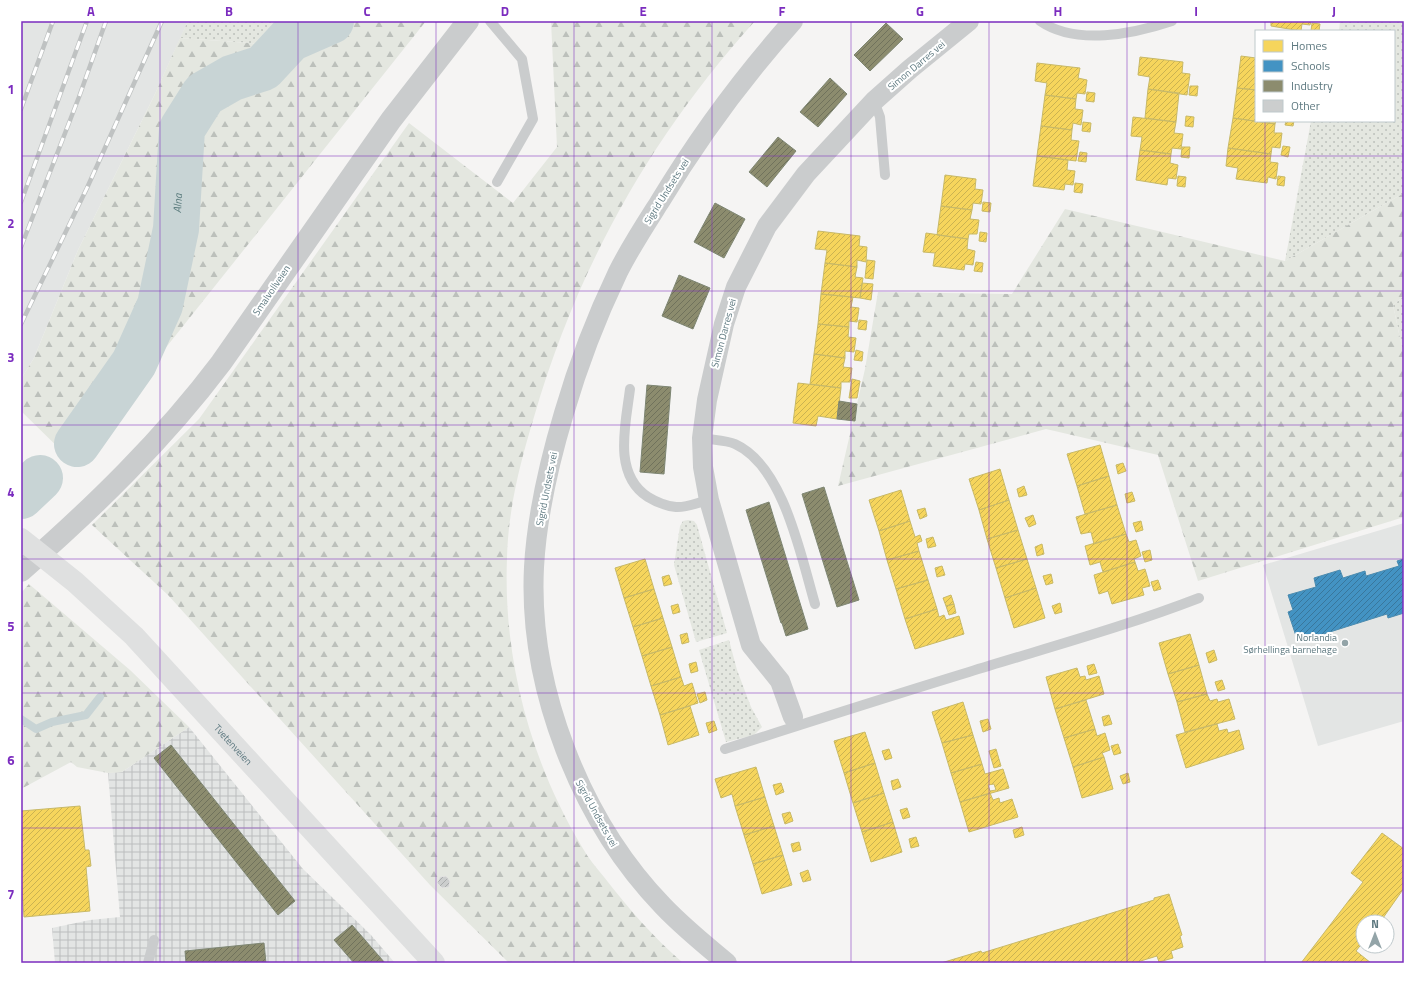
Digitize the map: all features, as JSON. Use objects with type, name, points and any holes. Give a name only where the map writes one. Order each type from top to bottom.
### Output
[{"type":"main road","name":"Tvetenveien","points":[[21,539],[75,582],[134,636],[429,960]]},
{"type":"street","name":"Smalvollveien","points":[[21,571],[90,510],[196,396],[222,363],[391,120],[468,21]]},
{"type":"street","name":"Sigrid Undsets vei","points":[[728,963],[692,934],[662,905],[634,872],[610,838],[585,793],[552,712],[544,677],[538,640],[534,568],[538,523],[545,481],[557,434],[574,379],[618,272],[644,226],[687,158],[755,63],[793,21]]},
{"type":"street","name":"Simon Darres vei","points":[[795,721],[780,681],[750,645],[709,500],[703,467],[702,438],[707,400],[724,324],[737,285],[768,226],[806,174],[874,101],[910,69],[969,21]]},
{"type":"lane","points":[[490,21],[522,59],[533,119],[497,182]]},
{"type":"lane","points":[[1040,21],[1060,32],[1096,36],[1120,34],[1172,21]]},
{"type":"lane","points":[[874,101],[880,117],[885,175]]},
{"type":"lane","points":[[630,389],[623,448],[627,471],[639,491],[658,503],[677,508],[709,500]]},
{"type":"lane","points":[[702,438],[735,444],[750,454],[764,469],[786,506],[815,604]]},
{"type":"lane","points":[[725,749],[795,721],[857,708],[969,672],[1112,629],[1199,598]]},
{"type":"lane","points":[[148,963],[154,940]]},
{"type":"shaded area","points":[[21,21],[188,21],[155,94],[78,250],[34,358],[21,379]]},
{"type":"shaded area","name":"Norlandia Sørhellinga barnehage","points":[[1404,523],[1404,721],[1318,746],[1263,565]]},
{"type":"shaded area","points":[[189,727],[303,869],[371,935],[395,963],[55,963],[52,928],[90,920],[120,917],[108,773],[122,772]]},
{"type":"green space","points":[[188,21],[309,21],[277,45],[180,38]]},
{"type":"green space","points":[[309,21],[426,21],[74,463],[21,411],[21,379],[34,358],[78,250],[155,94],[180,38],[277,45]]},
{"type":"green space","points":[[551,21],[755,21],[717,65],[683,110],[651,158],[622,206],[595,257],[572,308],[534,417],[512,504],[508,540],[507,596],[515,671],[534,744],[548,779],[564,814],[589,859],[641,922],[683,963],[509,963],[430,885],[168,595],[92,525],[199,419],[409,123],[513,203],[557,147]]},
{"type":"green space","points":[[1340,21],[1404,21],[1404,193],[1285,261],[1311,122],[1395,122],[1395,30],[1339,30]]},
{"type":"green space","points":[[1404,193],[1404,296],[1393,305],[1404,357],[1404,517],[1198,581],[1158,455],[1046,429],[838,486],[865,369],[878,292],[1012,294],[1065,209],[1285,261]]},
{"type":"green space","points":[[1404,296],[1404,357],[1393,305]]},
{"type":"green space","points":[[683,521],[694,521],[697,525],[727,633],[696,642],[674,565],[680,526]]},
{"type":"green space","points":[[29,584],[130,670],[189,727],[122,772],[108,773],[77,767],[71,762],[21,789],[21,593]]},
{"type":"green space","points":[[729,640],[737,670],[751,707],[762,727],[754,735],[726,742],[699,650]]},
{"type":"building: Homes","points":[[1271,21],[1311,21],[1310,25],[1302,24],[1301,30],[1271,26]]},
{"type":"building: Homes","points":[[1312,23],[1320,24],[1319,30],[1311,30]]},
{"type":"building: Homes","points":[[1241,56],[1255,58],[1255,90],[1237,88]]},
{"type":"building: Homes","points":[[1140,57],[1183,62],[1182,73],[1190,74],[1187,95],[1148,89],[1150,77],[1138,75]]},
{"type":"building: Homes","points":[[1037,63],[1080,68],[1078,78],[1087,80],[1085,94],[1077,93],[1076,99],[1045,95],[1047,83],[1035,81]]},
{"type":"building: Homes","points":[[1190,86],[1198,86],[1197,96],[1189,95]]},
{"type":"building: Homes","points":[[1237,88],[1255,90],[1255,121],[1233,118]]},
{"type":"building: Homes","points":[[1148,89],[1179,93],[1176,122],[1145,118]]},
{"type":"building: Homes","points":[[1087,92],[1095,93],[1094,102],[1086,101]]},
{"type":"building: Homes","points":[[1045,95],[1076,99],[1075,109],[1083,110],[1081,125],[1073,123],[1072,130],[1041,126]]},
{"type":"building: Homes","points":[[1186,116],[1194,117],[1193,127],[1185,126]]},
{"type":"building: Homes","points":[[1133,117],[1176,122],[1174,133],[1183,134],[1181,149],[1172,148],[1171,154],[1140,150],[1142,137],[1131,136]]},
{"type":"building: Homes","points":[[1233,118],[1275,124],[1274,133],[1282,133],[1280,148],[1272,147],[1271,154],[1228,148]]},
{"type":"building: Homes","points":[[1083,122],[1091,123],[1090,132],[1082,131]]},
{"type":"building: Homes","points":[[1261,122],[1276,122],[1275,124]]},
{"type":"building: Homes","points":[[1286,122],[1294,122],[1293,126],[1285,125]]},
{"type":"building: Homes","points":[[1041,126],[1072,130],[1071,140],[1079,141],[1076,161],[1037,156]]},
{"type":"building: Homes","points":[[1283,146],[1290,147],[1288,157],[1281,155]]},
{"type":"building: Homes","points":[[1182,147],[1190,147],[1189,158],[1181,157]]},
{"type":"building: Homes","points":[[1228,148],[1271,154],[1270,162],[1278,163],[1276,179],[1268,177],[1267,183],[1236,179],[1238,168],[1226,166]]},
{"type":"building: Homes","points":[[1140,150],[1171,154],[1170,163],[1178,165],[1176,179],[1168,178],[1167,185],[1136,180]]},
{"type":"building: Homes","points":[[1080,152],[1087,153],[1086,162],[1078,161]]},
{"type":"building: Homes","points":[[1037,156],[1068,160],[1067,170],[1075,171],[1073,185],[1065,184],[1064,190],[1033,186]]},
{"type":"building: Homes","points":[[945,175],[976,179],[975,189],[983,190],[981,204],[973,203],[972,210],[941,206]]},
{"type":"building: Homes","points":[[1178,176],[1186,177],[1185,187],[1177,186]]},
{"type":"building: Homes","points":[[1278,176],[1285,177],[1284,186],[1277,185]]},
{"type":"building: Homes","points":[[1075,183],[1083,184],[1082,193],[1074,192]]},
{"type":"building: Homes","points":[[983,202],[991,203],[990,212],[982,211]]},
{"type":"building: Homes","points":[[941,206],[972,210],[970,219],[979,220],[977,234],[969,234],[968,239],[937,235]]},
{"type":"building: Homes","points":[[818,231],[860,236],[859,246],[867,247],[866,262],[857,260],[857,267],[825,263],[827,250],[815,249]]},
{"type":"building: Homes","points":[[980,232],[987,233],[986,242],[979,241]]},
{"type":"building: Homes","points":[[926,233],[968,239],[967,249],[975,251],[973,265],[965,264],[964,270],[933,266],[935,253],[923,252]]},
{"type":"building: Homes","points":[[867,260],[875,261],[873,279],[865,278]]},
{"type":"building: Homes","points":[[976,262],[983,263],[982,272],[974,271]]},
{"type":"building: Homes","points":[[825,263],[857,267],[855,277],[863,278],[860,298],[821,294]]},
{"type":"building: Homes","points":[[862,283],[873,284],[871,300],[860,298]]},
{"type":"building: Homes","points":[[821,294],[853,297],[851,307],[859,308],[857,322],[849,321],[849,327],[818,324]]},
{"type":"building: Homes","points":[[859,320],[867,321],[866,330],[858,329]]},
{"type":"building: Homes","points":[[818,324],[849,327],[848,337],[856,338],[854,352],[845,351],[845,358],[814,354]]},
{"type":"building: Homes","points":[[856,350],[863,352],[862,361],[854,360]]},
{"type":"building: Homes","points":[[814,354],[845,358],[843,367],[852,368],[850,382],[841,382],[841,388],[810,384]]},
{"type":"building: Homes","points":[[852,379],[860,381],[857,398],[849,398]]},
{"type":"building: Homes","points":[[798,383],[841,388],[837,419],[818,416],[816,426],[793,423]]},
{"type":"building: Homes","points":[[1100,445],[1109,476],[1077,486],[1067,454]]},
{"type":"building: Homes","points":[[1123,463],[1126,471],[1118,474],[1116,465]]},
{"type":"building: Homes","points":[[1000,469],[1009,500],[979,510],[969,479]]},
{"type":"building: Homes","points":[[1109,476],[1117,505],[1085,514],[1077,486]]},
{"type":"building: Homes","points":[[1024,486],[1027,495],[1019,497],[1017,489]]},
{"type":"building: Homes","points":[[901,490],[910,521],[879,531],[869,500]]},
{"type":"building: Homes","points":[[1132,492],[1135,501],[1127,503],[1125,494]]},
{"type":"building: Homes","points":[[1009,500],[1018,530],[987,539],[979,510]]},
{"type":"building: Homes","points":[[1117,505],[1126,534],[1094,544],[1091,532],[1081,534],[1076,517]]},
{"type":"building: Homes","points":[[925,508],[927,516],[920,519],[917,510]]},
{"type":"building: Homes","points":[[1033,515],[1036,524],[1029,527],[1025,518]]},
{"type":"building: Homes","points":[[910,521],[915,537],[920,535],[922,541],[917,543],[919,551],[887,560],[879,531]]},
{"type":"building: Homes","points":[[1141,521],[1143,530],[1136,532],[1133,523]]},
{"type":"building: Homes","points":[[1018,530],[1027,559],[996,568],[987,539]]},
{"type":"building: Homes","points":[[1126,534],[1129,542],[1136,540],[1141,556],[1134,559],[1135,562],[1103,572],[1100,562],[1090,565],[1085,546]]},
{"type":"building: Homes","points":[[933,537],[936,546],[928,548],[926,539]]},
{"type":"building: Homes","points":[[1042,544],[1044,554],[1037,556],[1035,547]]},
{"type":"building: Homes","points":[[1150,550],[1152,560],[1145,562],[1142,552]]},
{"type":"building: Homes","points":[[919,551],[928,580],[896,589],[887,560]]},
{"type":"building: Homes","points":[[645,559],[654,589],[624,598],[615,568]]},
{"type":"building: Homes","points":[[1027,559],[1036,588],[1005,598],[996,568]]},
{"type":"building: Homes","points":[[1135,562],[1138,571],[1145,569],[1150,586],[1142,588],[1144,595],[1112,604],[1108,591],[1099,594],[1094,575]]},
{"type":"building: Homes","points":[[942,566],[945,575],[937,577],[935,568]]},
{"type":"building: Homes","points":[[1051,574],[1053,583],[1046,585],[1043,576]]},
{"type":"building: Homes","points":[[669,575],[672,584],[664,586],[662,577]]},
{"type":"building: Homes","points":[[928,580],[937,609],[905,619],[896,589]]},
{"type":"building: Homes","points":[[1158,580],[1161,589],[1154,591],[1151,582]]},
{"type":"building: Homes","points":[[1036,588],[1045,618],[1014,628],[1005,598]]},
{"type":"building: Homes","points":[[654,589],[663,618],[633,627],[624,598]]},
{"type":"building: Homes","points":[[951,595],[954,604],[946,606],[943,598]]},
{"type":"building: Homes","points":[[1060,603],[1062,612],[1055,614],[1052,606]]},
{"type":"building: Homes","points":[[678,604],[680,612],[673,614],[671,606]]},
{"type":"building: Homes","points":[[954,604],[956,613],[949,615],[946,606]]},
{"type":"building: Homes","points":[[937,609],[939,617],[944,615],[946,620],[959,616],[964,634],[915,649],[905,619]]},
{"type":"building: Homes","points":[[663,618],[672,647],[642,656],[633,627]]},
{"type":"building: Homes","points":[[687,633],[689,642],[682,644],[680,635]]},
{"type":"building: Homes","points":[[1190,634],[1199,665],[1168,674],[1159,643]]},
{"type":"building: Homes","points":[[672,647],[681,677],[651,686],[642,656]]},
{"type":"building: Homes","points":[[1214,650],[1217,660],[1209,663],[1206,653]]},
{"type":"building: Homes","points":[[696,662],[698,671],[691,673],[689,664]]},
{"type":"building: Homes","points":[[1094,664],[1097,673],[1089,675],[1087,666]]},
{"type":"building: Homes","points":[[1199,665],[1207,694],[1177,702],[1168,674]]},
{"type":"building: Homes","points":[[1077,668],[1080,677],[1085,676],[1086,680],[1099,676],[1104,694],[1055,709],[1046,677]]},
{"type":"building: Homes","points":[[681,677],[684,686],[692,683],[698,703],[660,715],[651,686]]},
{"type":"building: Homes","points":[[1222,680],[1225,689],[1218,691],[1215,682]]},
{"type":"building: Homes","points":[[705,692],[707,700],[700,703],[697,694]]},
{"type":"building: Homes","points":[[1207,694],[1210,701],[1217,699],[1218,702],[1229,699],[1235,719],[1185,732],[1177,702]]},
{"type":"building: Homes","points":[[1086,700],[1095,729],[1064,738],[1055,709]]},
{"type":"building: Homes","points":[[963,702],[973,735],[942,743],[932,712]]},
{"type":"building: Homes","points":[[690,706],[699,735],[668,745],[660,715]]},
{"type":"building: Homes","points":[[1109,715],[1112,724],[1104,726],[1102,717]]},
{"type":"building: Homes","points":[[988,719],[991,729],[983,732],[980,721]]},
{"type":"building: Homes","points":[[714,721],[717,730],[709,733],[706,723]]},
{"type":"building: Homes","points":[[1217,724],[1219,731],[1227,729],[1228,733],[1239,730],[1244,749],[1186,768],[1176,735]]},
{"type":"building: Homes","points":[[1095,729],[1097,736],[1105,733],[1110,750],[1102,753],[1104,757],[1073,767],[1064,738]]},
{"type":"building: Homes","points":[[865,732],[875,763],[844,773],[834,741]]},
{"type":"building: Homes","points":[[973,735],[982,764],[951,773],[942,743]]},
{"type":"building: Homes","points":[[1118,744],[1121,753],[1114,755],[1111,746]]},
{"type":"building: Homes","points":[[889,749],[892,758],[885,760],[882,751]]},
{"type":"building: Homes","points":[[996,749],[1001,766],[994,768],[989,751]]},
{"type":"building: Homes","points":[[1104,757],[1113,789],[1082,798],[1073,767]]},
{"type":"building: Homes","points":[[875,763],[884,793],[853,803],[844,773]]},
{"type":"building: Homes","points":[[982,764],[985,774],[1003,769],[1009,788],[960,802],[951,773]],"holes":[[[994,784],[996,790],[990,791],[988,785]]]},
{"type":"building: Homes","points":[[756,767],[765,797],[735,806],[732,794],[721,798],[715,779]]},
{"type":"building: Homes","points":[[1128,773],[1130,782],[1123,784],[1120,776]]},
{"type":"building: Homes","points":[[898,779],[901,787],[893,790],[891,781]]},
{"type":"building: Homes","points":[[781,783],[784,792],[776,795],[773,785]]},
{"type":"building: Homes","points":[[884,793],[893,822],[862,832],[853,803]]},
{"type":"building: Homes","points":[[990,793],[993,800],[999,798],[1000,803],[1012,799],[1018,817],[969,832],[960,802]]},
{"type":"building: Homes","points":[[765,797],[774,826],[744,835],[735,806]]},
{"type":"building: Homes","points":[[80,806],[85,850],[89,850],[91,866],[86,867],[90,911],[24,917],[21,876],[21,811]]},
{"type":"building: Homes","points":[[907,808],[910,817],[903,819],[900,810]]},
{"type":"building: Homes","points":[[790,812],[793,821],[785,824],[782,814]]},
{"type":"building: Homes","points":[[893,822],[902,852],[871,862],[862,832]]},
{"type":"building: Homes","points":[[774,826],[783,855],[753,864],[744,835]]},
{"type":"building: Homes","points":[[1022,827],[1024,835],[1015,838],[1013,830]]},
{"type":"building: Homes","points":[[1382,833],[1404,849],[1404,888],[1386,914],[1355,914],[1355,954],[1360,954],[1371,963],[1301,963],[1363,882],[1351,873]]},
{"type":"building: Homes","points":[[916,837],[919,846],[911,848],[909,839]]},
{"type":"building: Homes","points":[[799,842],[801,850],[793,852],[791,844]]},
{"type":"building: Homes","points":[[783,855],[792,885],[762,894],[753,864]]},
{"type":"building: Homes","points":[[808,870],[811,880],[803,882],[800,873]]},
{"type":"building: Homes","points":[[1169,894],[1182,935],[1180,936],[1183,947],[1171,951],[1173,958],[1159,962],[1157,956],[1134,963],[941,963],[981,951],[982,953],[1154,900],[1154,898]]},
{"type":"building: Schools","points":[[1404,559],[1404,613],[1388,618],[1387,614],[1298,642],[1288,612],[1293,610],[1288,595],[1316,587],[1314,578],[1340,570],[1343,578],[1365,571],[1366,576],[1399,566],[1397,561]]},
{"type":"building: Industry","points":[[886,23],[903,39],[870,71],[854,55]]},
{"type":"building: Industry","points":[[830,78],[847,94],[818,127],[800,112]]},
{"type":"building: Industry","points":[[778,137],[796,151],[767,187],[749,172]]},
{"type":"building: Industry","points":[[715,203],[745,219],[724,258],[694,242]]},
{"type":"building: Industry","points":[[679,275],[710,288],[693,329],[662,316]]},
{"type":"building: Industry","points":[[647,385],[671,387],[664,474],[640,472]]},
{"type":"building: Industry","points":[[839,401],[857,404],[855,421],[837,419]]},
{"type":"building: Industry","points":[[824,487],[859,600],[837,607],[802,494]]},
{"type":"building: Industry","points":[[769,502],[808,629],[786,636],[746,510]]},
{"type":"building: Industry","points":[[171,745],[295,901],[278,915],[154,758]]},
{"type":"building: Industry","points":[[352,925],[385,963],[354,963],[334,940]]},
{"type":"building: Industry","points":[[264,943],[266,963],[186,963],[185,951]]},
{"type":"building: Other","points":[[446,876],[450,881],[449,887],[442,888],[437,883],[440,877]]},
{"type":"waterway","name":"Alna","points":[[77,444],[134,363],[160,305],[176,229],[182,129],[204,94],[232,78],[263,68],[290,39],[331,21]]},
{"type":"waterway","name":"Alna","points":[[21,496],[40,478]]},
{"type":"waterway","points":[[21,719],[36,729],[52,722],[86,715],[100,697]]},
{"type":"railway","points":[[21,109],[53,21]]},
{"type":"railway","points":[[21,202],[87,21]]},
{"type":"railway","points":[[21,247],[79,97],[106,21]]},
{"type":"railway","points":[[21,324],[87,188],[162,21]]},
{"type":"place","name":"Norlandia Sørhellinga barnehage","points":[[1345,643]]}]
